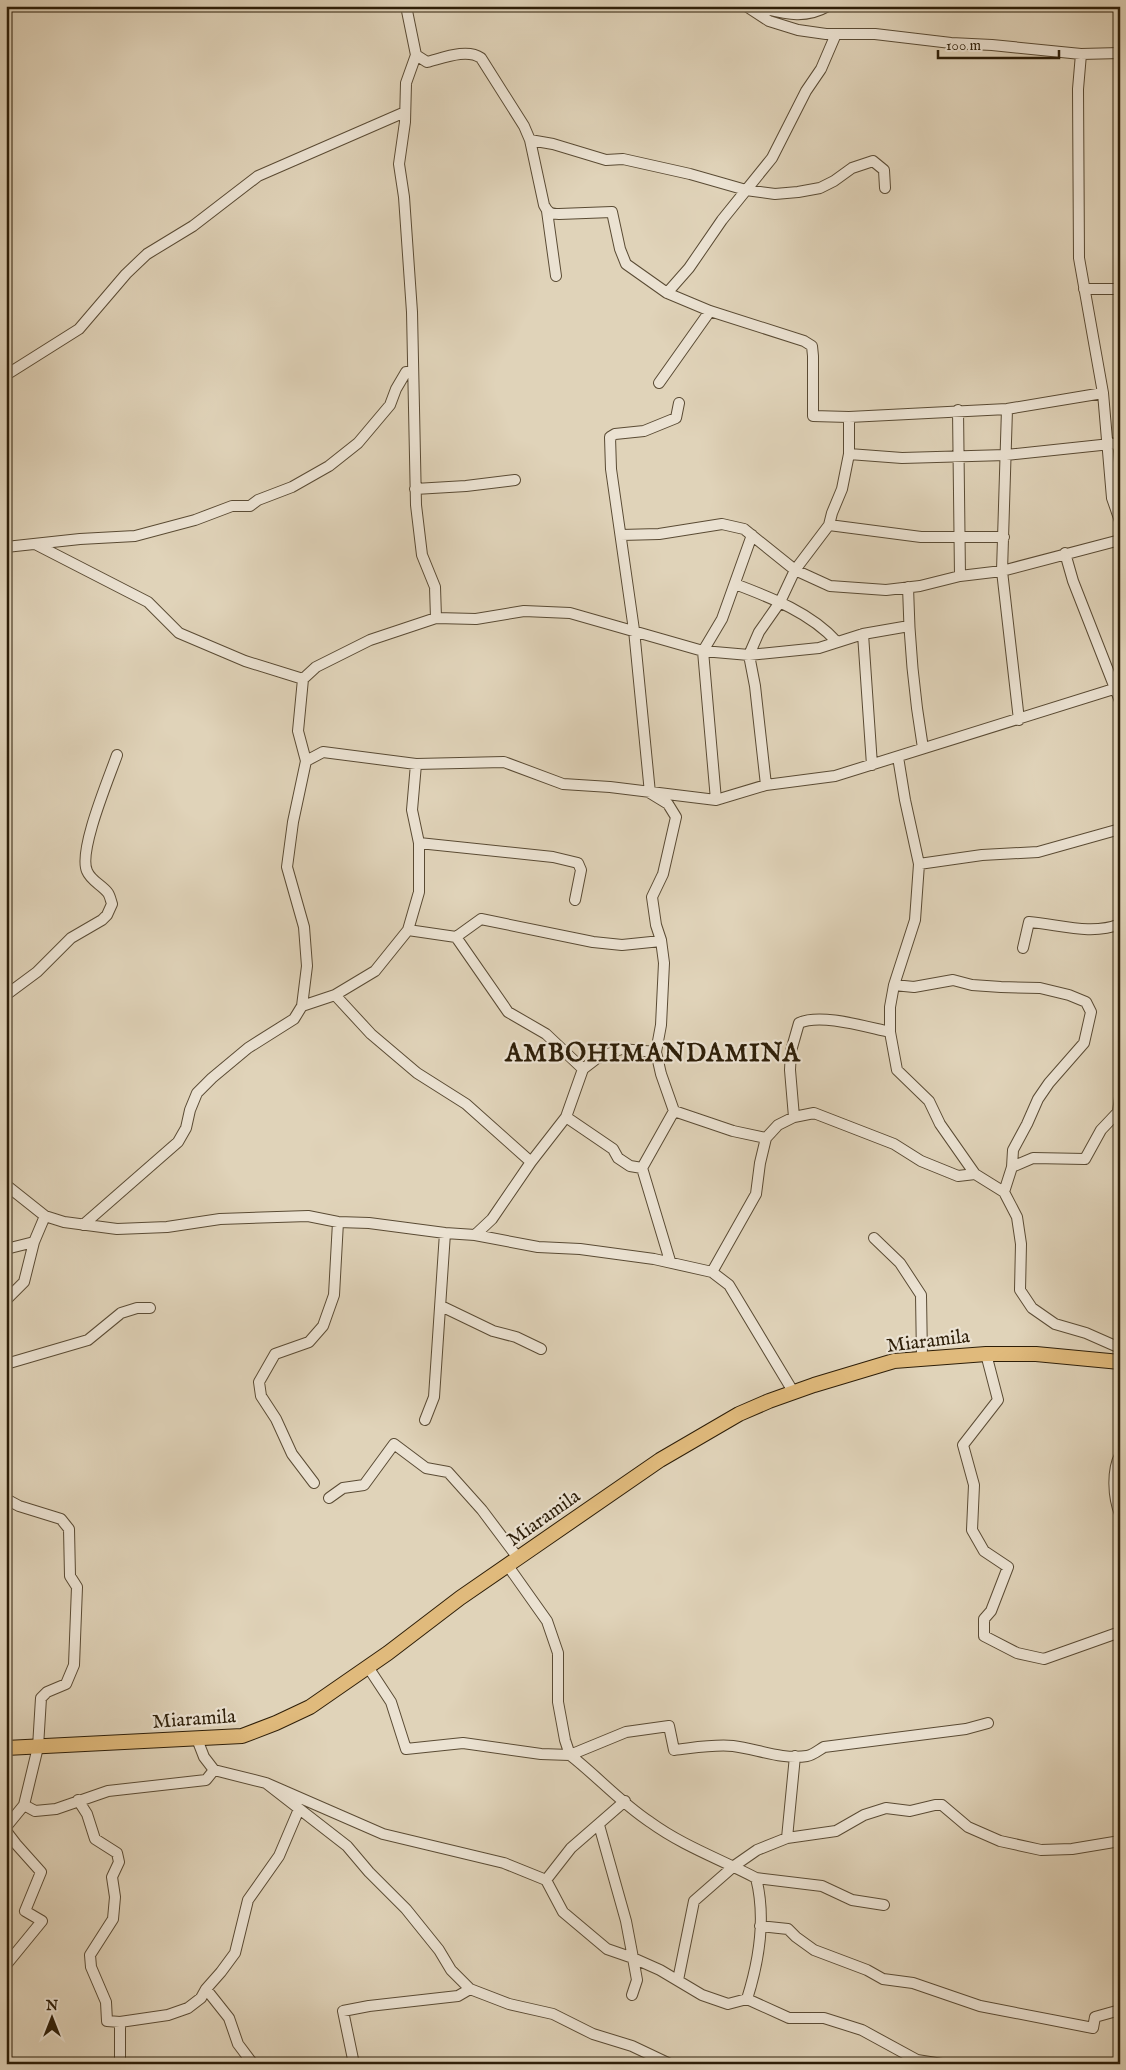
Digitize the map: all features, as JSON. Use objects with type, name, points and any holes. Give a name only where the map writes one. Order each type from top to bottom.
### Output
[{"type":"main road","name":"Miaramila","points":[[6,1748],[242,1736],[276,1723],[310,1707],[368,1667],[460,1598],[660,1460],[739,1414],[794,1393],[894,1361],[922,1358],[986,1354],[1054,1354],[1120,1362]]},
{"type":"street","points":[[406,6],[416,56],[406,83],[405,122],[399,164],[404,197],[412,312],[415,489],[422,555],[434,587],[436,618]]},
{"type":"street","points":[[746,6],[769,21],[798,30],[836,34],[875,34],[951,44],[992,45],[1081,54],[1120,53]]},
{"type":"street","points":[[754,6],[795,15],[816,14],[828,6]]},
{"type":"street","points":[[667,293],[689,268],[772,158],[820,69],[836,34]]},
{"type":"street","points":[[416,56],[427,62],[465,53],[475,53],[487,66],[524,126],[530,140],[544,205],[547,211],[556,276]]},
{"type":"street","points":[[1081,54],[1078,89],[1079,258],[1103,394],[1112,498],[1120,521]]},
{"type":"street","points":[[6,375],[79,329],[126,274],[147,254],[193,226],[258,176],[405,112]]},
{"type":"street","points":[[530,140],[606,160],[623,159],[690,174],[746,190],[775,194],[820,188],[852,168],[873,161],[884,170],[885,188]]},
{"type":"street","points":[[547,211],[551,214],[612,212],[620,249],[626,264],[667,293],[710,311],[804,341],[812,346],[814,356],[813,416],[849,417],[1007,409],[1103,394]]},
{"type":"street","points":[[1084,289],[1120,289]]},
{"type":"street","points":[[659,383],[710,311]]},
{"type":"street","points":[[6,547],[80,539],[135,536],[195,520],[232,506],[250,506],[258,500],[292,487],[330,466],[358,443],[390,405],[406,372],[413,372]]},
{"type":"street","points":[[650,793],[634,630],[622,535],[611,469],[610,438],[616,434],[644,431],[676,418],[679,403]]},
{"type":"street","points":[[1007,409],[1002,571],[1019,720]]},
{"type":"street","points":[[958,410],[958,536],[960,576]]},
{"type":"street","points":[[766,785],[755,686],[749,655],[759,632],[780,602],[795,570],[829,525],[842,489],[849,454],[849,417]]},
{"type":"street","points":[[849,454],[902,458],[1006,455],[1120,443]]},
{"type":"street","points":[[415,489],[466,486],[515,480]]},
{"type":"street","points":[[622,535],[659,534],[722,524],[744,529],[795,570],[830,586],[886,590],[960,576],[1002,571],[1120,540]]},
{"type":"street","points":[[829,525],[921,536],[1004,536]]},
{"type":"street","points":[[716,800],[702,651],[722,619],[752,535]]},
{"type":"street","points":[[37,545],[148,602],[179,633],[245,661],[303,679]]},
{"type":"street","points":[[1065,553],[1073,580],[1118,688],[1120,702]]},
{"type":"street","points":[[735,584],[780,602],[825,629],[837,642]]},
{"type":"street","points":[[908,587],[909,626],[917,710],[923,748]]},
{"type":"street","points":[[83,1225],[178,1142],[186,1128],[190,1110],[197,1093],[212,1078],[248,1048],[294,1019],[302,1006],[307,966],[304,927],[287,867],[293,822],[306,761],[298,731],[303,679],[316,667],[370,640],[436,618],[476,619],[524,611],[570,613],[702,651],[749,655],[819,648],[863,634],[909,626]]},
{"type":"street","points":[[863,634],[872,765]]},
{"type":"street","points":[[306,761],[323,752],[416,764],[504,762],[562,784],[610,787],[716,800],[766,785],[835,776],[1118,688]]},
{"type":"street","points":[[6,995],[37,972],[71,938],[102,920],[107,915],[112,904],[107,892],[100,888],[88,874],[85,860],[89,834],[117,755]]},
{"type":"street","points":[[898,757],[919,864],[915,920],[894,985],[890,1007],[890,1032],[897,1070],[929,1101],[940,1124],[975,1174],[1004,1192],[1017,1218],[1021,1244],[1020,1290],[1032,1308],[1054,1324],[1086,1333],[1120,1348]]},
{"type":"street","points":[[302,1006],[335,996],[375,971],[408,930],[419,892],[419,843],[412,810],[416,764]]},
{"type":"street","points":[[650,793],[668,804],[676,817],[664,874],[652,897],[656,926],[662,942],[664,963],[661,1026],[656,1052],[674,1111],[642,1168],[670,1261]]},
{"type":"street","points":[[919,864],[982,855],[1038,852],[1120,829]]},
{"type":"street","points":[[419,843],[553,857],[578,863],[580,870],[575,900]]},
{"type":"street","points":[[408,930],[456,937],[481,919],[593,942],[622,945],[662,942]]},
{"type":"street","points":[[1023,948],[1029,922],[1094,929],[1111,928],[1120,924]]},
{"type":"street","points":[[456,937],[508,1012],[546,1034],[583,1069]]},
{"type":"street","points":[[894,985],[914,987],[953,980],[982,986],[1040,988],[1069,995],[1086,1002],[1091,1012],[1084,1043],[1048,1083],[1038,1099],[1014,1150],[1012,1167],[1004,1192]]},
{"type":"street","points":[[335,996],[370,1034],[417,1073],[466,1104],[531,1162]]},
{"type":"street","points":[[794,1116],[790,1070],[791,1051],[799,1023],[808,1019],[821,1020],[890,1032]]},
{"type":"street","points":[[475,1235],[492,1219],[531,1162],[566,1117],[583,1069],[596,1059],[621,1049],[656,1052]]},
{"type":"street","points":[[1012,1167],[1033,1158],[1085,1158],[1101,1130],[1118,1112],[1120,1097]]},
{"type":"street","points":[[674,1111],[733,1130],[766,1138]]},
{"type":"street","points":[[712,1272],[756,1194],[760,1163],[766,1138],[778,1125],[794,1116],[814,1113],[894,1144],[921,1161],[958,1176],[975,1174]]},
{"type":"street","points":[[566,1117],[613,1149],[618,1158],[630,1166],[642,1168]]},
{"type":"street","points":[[6,1185],[45,1216],[64,1222],[117,1230],[145,1229],[220,1219],[308,1216],[338,1222],[369,1223],[475,1235],[538,1246],[580,1249],[670,1261],[712,1272],[729,1285],[794,1393]]},
{"type":"street","points":[[6,1300],[24,1282],[34,1242],[45,1216]]},
{"type":"street","points":[[314,1483],[292,1454],[276,1419],[261,1396],[258,1382],[275,1354],[309,1342],[323,1326],[334,1295],[338,1222]]},
{"type":"street","points":[[425,1420],[434,1397],[445,1233]]},
{"type":"street","points":[[874,1238],[900,1263],[921,1295],[922,1358]]},
{"type":"street","points":[[6,1249],[34,1242]]},
{"type":"street","points":[[441,1306],[494,1331],[516,1337],[541,1349]]},
{"type":"street","points":[[6,1364],[88,1340],[121,1313],[137,1308],[150,1308]]},
{"type":"street","points":[[986,1354],[998,1400],[963,1445],[974,1485],[972,1530],[984,1551],[1008,1567],[991,1611],[984,1619],[984,1636],[1017,1653],[1044,1659],[1120,1632]]},
{"type":"street","points":[[329,1498],[343,1488],[364,1485],[394,1444],[426,1468],[448,1472],[482,1510],[547,1621],[558,1653],[558,1702],[565,1740],[570,1755],[649,1822],[690,1847],[734,1866],[756,1878],[822,1886],[852,1900],[884,1905]]},
{"type":"street","points":[[1120,1455],[1115,1463],[1116,1505],[1120,1514]]},
{"type":"street","points":[[6,1499],[19,1506],[62,1519],[69,1529],[70,1576],[78,1587],[74,1664],[66,1684],[47,1692],[41,1698],[38,1747],[24,1805],[6,1827]]},
{"type":"street","points":[[368,1667],[391,1702],[406,1749],[463,1743],[541,1754],[570,1755],[626,1732],[668,1726],[674,1750],[706,1746],[733,1746],[758,1752],[808,1756],[824,1747],[966,1729],[988,1724]]},
{"type":"street","points":[[197,1739],[204,1757],[214,1770],[266,1783],[382,1834],[504,1864],[546,1880],[562,1912],[607,1949],[633,1958],[678,1980],[702,1995],[728,2004],[747,1999],[789,2018],[824,2018],[862,2030],[917,2060],[942,2064]]},
{"type":"street","points":[[787,1838],[795,1756]]},
{"type":"street","points":[[24,1805],[35,1812],[56,1809],[108,1791],[206,1780],[214,1770]]},
{"type":"street","points":[[266,1783],[347,1846],[406,1909],[440,1950],[451,1970],[470,1989],[510,2004],[553,2014],[594,2034],[632,2046],[670,2064]]},
{"type":"street","points":[[78,1800],[87,1814],[95,1839],[117,1853],[118,1862],[112,1877],[115,1897],[113,1919],[90,1955],[90,1967],[106,2002],[108,2021],[120,2022],[168,2015],[188,2008],[201,1998],[235,1952],[248,1900],[279,1856],[299,1808]]},
{"type":"street","points":[[546,1880],[571,1848],[625,1801]]},
{"type":"street","points":[[678,1980],[694,1901],[734,1866],[756,1850],[787,1838],[836,1831],[864,1815],[886,1808],[910,1811],[942,1805],[968,1827],[1000,1841],[1041,1850],[1072,1848],[1120,1841]]},
{"type":"street","points":[[599,1825],[626,1921],[637,1980],[632,1995]]},
{"type":"street","points":[[6,1831],[41,1872],[25,1911],[42,1921],[6,1964]]},
{"type":"street","points":[[747,1999],[755,1973],[760,1926],[761,1899],[756,1878]]},
{"type":"street","points":[[760,1926],[788,1929],[796,1938],[814,1950],[867,1970],[883,1979],[913,1984],[980,2006],[1093,2028],[1095,2017],[1120,2010]]},
{"type":"street","points":[[206,1989],[230,2018],[238,2044],[253,2064]]},
{"type":"street","points":[[354,2064],[343,2011],[369,2006],[458,1996],[470,1989]]},
{"type":"street","points":[[120,2022],[120,2064]]},
{"type":"district","name":"AMBOHIMANDAMINA","points":[[653,1052]]}]
